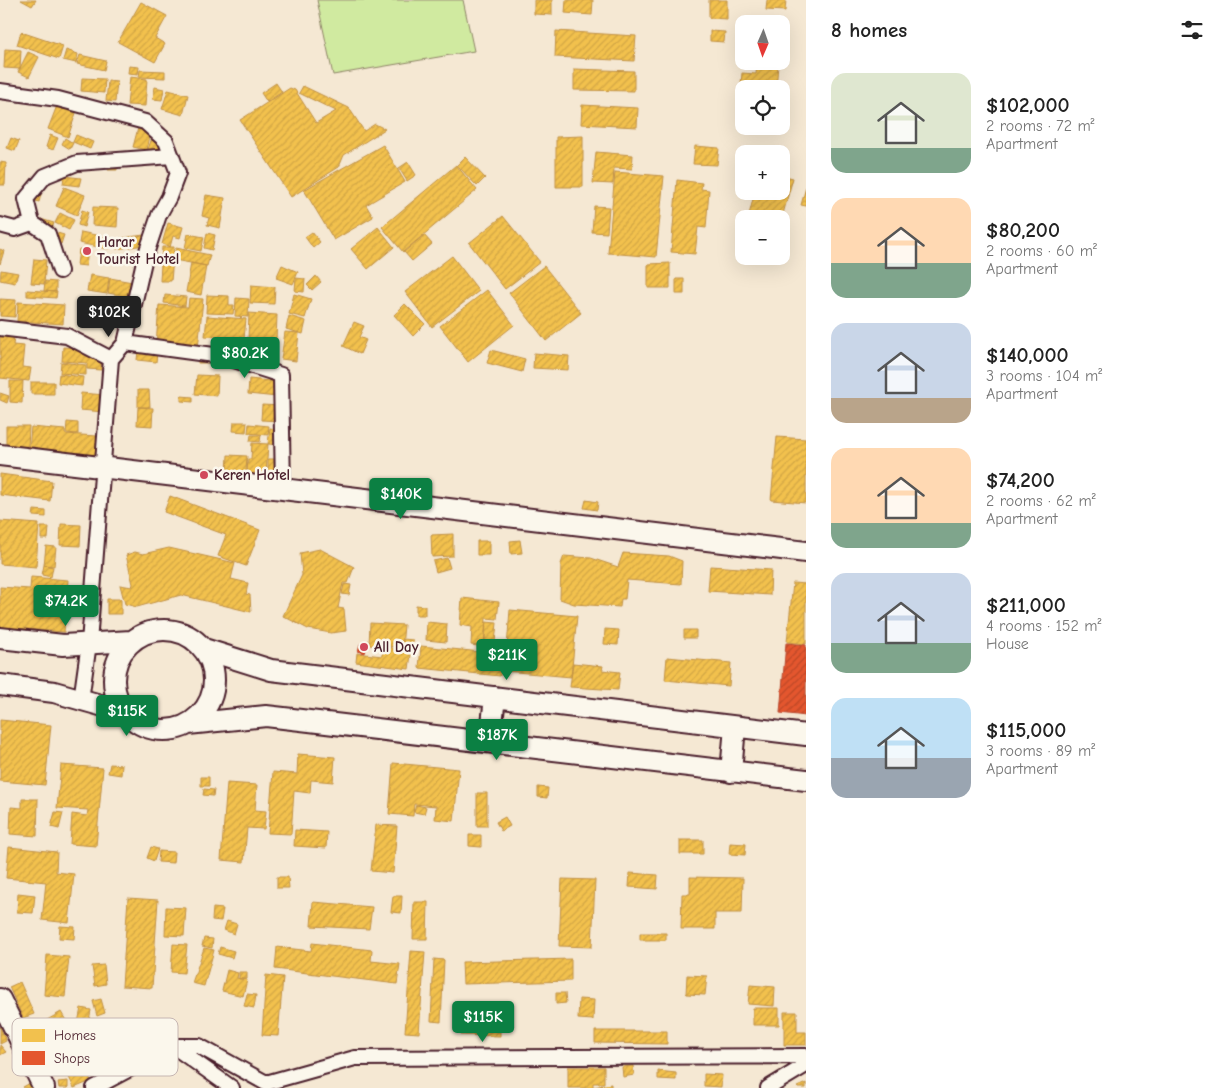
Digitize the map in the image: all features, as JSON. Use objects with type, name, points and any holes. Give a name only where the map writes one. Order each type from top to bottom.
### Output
[{"type":"main road","points":[[0,455],[806,552]]},
{"type":"main road","points":[[188,724],[202,714],[211,699],[215,682],[212,665],[204,649],[191,637],[177,631],[161,629],[145,633],[131,641],[121,653],[114,668],[113,683],[117,699],[125,712],[137,723],[153,729],[171,730],[188,724],[266,716],[806,780]]},
{"type":"main road","points":[[0,638],[63,645],[131,641]]},
{"type":"main road","points":[[204,649],[271,670],[806,735]]},
{"type":"main road","points":[[0,685],[54,692],[125,712]]},
{"type":"main road","points":[[490,742],[495,697]]},
{"type":"main road","points":[[731,772],[735,727]]},
{"type":"main road","points":[[0,999],[12,1023]]},
{"type":"main road","points":[[38,1076],[44,1088]]},
{"type":"street","points":[[0,91],[58,99],[146,122],[166,141],[178,173],[169,197],[158,215],[145,257],[124,342],[110,359],[89,643],[81,700]]},
{"type":"street","points":[[60,271],[48,234],[32,223],[26,199],[45,176],[77,163],[172,156]]},
{"type":"street","points":[[0,225],[15,229],[32,223]]},
{"type":"street","points":[[0,328],[67,336],[110,359]]},
{"type":"street","points":[[124,342],[221,356],[282,376],[283,488]]},
{"type":"street","points":[[178,1046],[199,1046],[266,1083],[355,1058],[806,1056]]},
{"type":"street","points":[[178,1050],[232,1088]]},
{"type":"street","points":[[768,1088],[806,1065]]},
{"type":"street","points":[[94,1088],[116,1076]]},
{"type":"green space","points":[[317,0],[463,0],[474,51],[333,75]]},
{"type":"building: Homes","points":[[21,0],[36,0],[32,6]]},
{"type":"building: Homes","points":[[534,0],[552,0],[552,15],[534,14]]},
{"type":"building: Homes","points":[[566,0],[593,0],[592,15],[565,13]]},
{"type":"building: Homes","points":[[709,0],[727,0],[727,19],[709,18]]},
{"type":"building: Homes","points":[[767,0],[786,0],[785,11],[766,10]]},
{"type":"building: Homes","points":[[141,2],[167,16],[155,38],[165,44],[155,62],[118,42]]},
{"type":"building: Homes","points":[[556,31],[636,36],[634,61],[555,57]]},
{"type":"building: Homes","points":[[710,31],[725,32],[724,42],[710,41]]},
{"type":"building: Homes","points":[[21,32],[63,46],[59,59],[17,45]]},
{"type":"building: Homes","points":[[5,49],[21,50],[20,69],[4,68]]},
{"type":"building: Homes","points":[[66,50],[78,54],[76,63],[63,60]]},
{"type":"building: Homes","points":[[28,52],[39,57],[29,77],[18,72]]},
{"type":"building: Homes","points":[[80,55],[106,61],[104,70],[77,64]]},
{"type":"building: Homes","points":[[129,66],[139,67],[138,74],[128,73]]},
{"type":"building: Homes","points":[[574,69],[634,71],[634,91],[574,90]]},
{"type":"building: Homes","points":[[140,70],[165,71],[165,78],[139,77]]},
{"type":"building: Homes","points":[[756,70],[778,70],[777,80],[741,80],[742,73],[756,74]]},
{"type":"building: Homes","points":[[130,77],[147,79],[145,106],[127,105]]},
{"type":"building: Homes","points":[[82,78],[105,79],[104,93],[81,91]]},
{"type":"building: Homes","points":[[108,81],[117,82],[115,102],[106,101]]},
{"type":"building: Homes","points":[[276,83],[282,92],[267,102],[261,93]]},
{"type":"building: Homes","points":[[303,86],[349,108],[364,131],[375,124],[385,129],[344,155],[339,167],[291,197],[240,120],[290,88],[295,90],[316,123],[336,111],[299,93]]},
{"type":"building: Homes","points":[[155,87],[164,89],[162,100],[153,99]]},
{"type":"building: Homes","points":[[168,90],[188,95],[183,115],[162,109]]},
{"type":"building: Homes","points":[[58,103],[77,110],[68,137],[48,129]]},
{"type":"building: Homes","points":[[582,105],[638,108],[637,127],[581,124]]},
{"type":"building: Homes","points":[[138,128],[151,131],[147,150],[133,147]]},
{"type":"building: Homes","points":[[50,135],[58,138],[53,150],[46,147]]},
{"type":"building: Homes","points":[[76,135],[93,142],[90,149],[73,142]]},
{"type":"building: Homes","points":[[583,136],[583,187],[556,187],[556,137]]},
{"type":"building: Homes","points":[[11,138],[19,141],[15,151],[7,148]]},
{"type":"building: Homes","points":[[65,138],[73,143],[70,149],[62,144]]},
{"type":"building: Homes","points":[[152,138],[163,141],[158,156],[147,152]]},
{"type":"building: Homes","points":[[383,145],[405,182],[366,205],[373,217],[334,240],[304,190]]},
{"type":"building: Homes","points":[[695,146],[719,148],[717,165],[693,164]]},
{"type":"building: Homes","points":[[596,152],[633,155],[632,169],[614,168],[613,184],[593,183]]},
{"type":"building: Homes","points":[[465,157],[485,178],[477,186],[457,165]]},
{"type":"building: Homes","points":[[0,162],[6,163],[5,185],[0,185]]},
{"type":"building: Homes","points":[[408,162],[416,175],[407,181],[399,168]]},
{"type":"building: Homes","points":[[117,163],[117,170],[108,170],[108,164]]},
{"type":"building: Homes","points":[[456,165],[477,190],[403,252],[382,227]]},
{"type":"building: Homes","points":[[615,172],[664,176],[656,257],[608,253]]},
{"type":"building: Homes","points":[[64,176],[81,178],[79,186],[63,184]]},
{"type":"building: Homes","points":[[790,177],[793,178],[790,189]]},
{"type":"building: Homes","points":[[677,180],[702,183],[701,189],[709,190],[706,228],[698,227],[695,254],[671,252]]},
{"type":"building: Homes","points":[[43,187],[39,202],[29,199]]},
{"type":"building: Homes","points":[[64,187],[85,195],[77,215],[56,206]]},
{"type":"building: Homes","points":[[806,187],[806,206],[801,205]]},
{"type":"building: Homes","points":[[206,195],[225,198],[220,228],[207,225],[209,218],[202,216]]},
{"type":"building: Homes","points":[[753,200],[787,200],[784,210],[750,210]]},
{"type":"building: Homes","points":[[594,206],[609,207],[607,233],[592,232]]},
{"type":"building: Homes","points":[[93,207],[118,208],[117,227],[92,225]]},
{"type":"building: Homes","points":[[82,210],[88,212],[84,227],[78,225]]},
{"type":"building: Homes","points":[[60,213],[74,220],[69,230],[55,223]]},
{"type":"building: Homes","points":[[503,216],[540,262],[505,289],[469,243]]},
{"type":"building: Homes","points":[[37,218],[54,223],[50,235]]},
{"type":"building: Homes","points":[[168,223],[183,227],[180,238],[173,236],[170,247],[162,244]]},
{"type":"building: Homes","points":[[378,227],[394,247],[368,269],[351,249]]},
{"type":"building: Homes","points":[[54,232],[64,235],[61,244],[51,241]]},
{"type":"building: Homes","points":[[81,232],[110,238],[108,249],[79,243]]},
{"type":"building: Homes","points":[[312,232],[320,242],[313,248],[305,237]]},
{"type":"building: Homes","points":[[207,233],[215,235],[212,250],[204,248]]},
{"type":"building: Homes","points":[[151,234],[152,244],[116,249],[115,239]]},
{"type":"building: Homes","points":[[188,234],[204,237],[201,251],[185,248]]},
{"type":"building: Homes","points":[[424,235],[432,244],[412,261],[404,252]]},
{"type":"building: Homes","points":[[162,247],[174,247],[171,281],[160,281]]},
{"type":"building: Homes","points":[[176,248],[210,255],[207,266],[174,260]]},
{"type":"building: Homes","points":[[0,249],[4,251],[0,264]]},
{"type":"building: Homes","points":[[79,249],[88,251],[86,266],[77,265]]},
{"type":"building: Homes","points":[[452,256],[479,291],[432,327],[405,292]]},
{"type":"building: Homes","points":[[34,259],[46,260],[44,284],[31,283]]},
{"type":"building: Homes","points":[[191,263],[206,266],[201,295],[186,292]]},
{"type":"building: Homes","points":[[670,263],[670,288],[648,288],[648,264]]},
{"type":"building: Homes","points":[[282,265],[298,272],[293,284],[276,278]]},
{"type":"building: Homes","points":[[544,266],[581,313],[546,341],[509,293]]},
{"type":"building: Homes","points":[[1,270],[18,273],[15,283],[0,280]]},
{"type":"building: Homes","points":[[90,275],[109,278],[107,294],[87,291]]},
{"type":"building: Homes","points":[[316,276],[321,282],[312,290],[307,285]]},
{"type":"building: Homes","points":[[110,278],[138,283],[136,298],[108,293]]},
{"type":"building: Homes","points":[[296,278],[305,279],[304,292],[295,291]]},
{"type":"building: Homes","points":[[676,279],[684,279],[684,294],[676,294]]},
{"type":"building: Homes","points":[[45,281],[56,282],[56,292],[44,291]]},
{"type":"building: Homes","points":[[251,285],[275,287],[274,304],[250,303]]},
{"type":"building: Homes","points":[[27,290],[57,292],[56,298],[27,296]]},
{"type":"building: Homes","points":[[487,290],[514,325],[468,362],[440,326]]},
{"type":"building: Homes","points":[[294,294],[311,299],[305,318],[289,314]]},
{"type":"building: Homes","points":[[165,295],[186,297],[185,306],[164,303]]},
{"type":"building: Homes","points":[[207,295],[229,296],[229,305],[234,305],[233,314],[206,313]]},
{"type":"building: Homes","points":[[189,298],[203,299],[198,349],[156,345],[159,305],[188,307]]},
{"type":"building: Homes","points":[[236,298],[249,299],[248,317],[235,316]]},
{"type":"building: Homes","points":[[0,299],[16,300],[15,317],[0,316]]},
{"type":"building: Homes","points":[[18,302],[64,305],[63,324],[17,321]]},
{"type":"building: Homes","points":[[405,304],[425,324],[413,336],[394,315]]},
{"type":"building: Homes","points":[[249,313],[277,315],[276,341],[248,339]]},
{"type":"building: Homes","points":[[207,316],[246,319],[244,339],[205,336]]},
{"type":"building: Homes","points":[[289,316],[306,321],[303,334],[286,329]]},
{"type":"building: Homes","points":[[354,322],[364,326],[359,337],[366,340],[360,354],[343,346]]},
{"type":"building: Homes","points":[[285,332],[299,333],[296,361],[281,359]]},
{"type":"building: Homes","points":[[0,335],[14,337],[13,345],[24,346],[22,367],[31,368],[29,381],[0,378]]},
{"type":"building: Homes","points":[[238,341],[268,345],[267,352],[237,348]]},
{"type":"building: Homes","points":[[63,347],[102,350],[101,370],[87,369],[87,363],[62,361]]},
{"type":"building: Homes","points":[[491,350],[525,359],[522,372],[487,363]]},
{"type":"building: Homes","points":[[138,351],[157,353],[156,362],[137,360]]},
{"type":"building: Homes","points":[[534,353],[569,356],[568,370],[533,368]]},
{"type":"building: Homes","points":[[198,357],[208,357],[208,363],[198,363]]},
{"type":"building: Homes","points":[[61,362],[86,365],[86,375],[60,373]]},
{"type":"building: Homes","points":[[59,374],[83,377],[82,386],[58,383]]},
{"type":"building: Homes","points":[[197,375],[218,376],[217,396],[195,394]]},
{"type":"building: Homes","points":[[249,379],[279,382],[277,397],[248,394]]},
{"type":"building: Homes","points":[[10,381],[23,381],[22,403],[10,402]]},
{"type":"building: Homes","points":[[31,382],[54,382],[54,394],[31,394]]},
{"type":"building: Homes","points":[[138,390],[149,390],[150,407],[138,407]]},
{"type":"building: Homes","points":[[0,393],[9,396],[7,403],[0,400]]},
{"type":"building: Homes","points":[[81,393],[105,395],[104,412],[80,410]]},
{"type":"building: Homes","points":[[181,396],[193,397],[193,402],[181,401]]},
{"type":"building: Homes","points":[[262,405],[282,406],[281,421],[261,420]]},
{"type":"building: Homes","points":[[138,407],[153,408],[152,426],[137,425]]},
{"type":"building: Homes","points":[[67,422],[78,423],[78,434],[66,433]]},
{"type":"building: Homes","points":[[234,422],[247,422],[246,432],[233,431]]},
{"type":"building: Homes","points":[[249,424],[269,426],[268,435],[248,433]]},
{"type":"building: Homes","points":[[6,426],[29,426],[28,449],[6,448]]},
{"type":"building: Homes","points":[[31,427],[65,430],[65,434],[97,436],[95,455],[29,451]]},
{"type":"building: Homes","points":[[270,428],[282,430],[279,445],[268,444]]},
{"type":"building: Homes","points":[[251,435],[261,435],[260,442],[250,441]]},
{"type":"building: Homes","points":[[777,437],[806,439],[806,503],[771,500]]},
{"type":"building: Homes","points":[[252,443],[268,444],[266,475],[247,473],[248,459],[251,459]]},
{"type":"building: Homes","points":[[228,455],[247,456],[246,472],[227,472]]},
{"type":"building: Homes","points":[[268,459],[276,459],[276,474],[268,474]]},
{"type":"building: Homes","points":[[0,474],[52,481],[50,501],[0,495]]},
{"type":"building: Homes","points":[[170,496],[260,530],[246,566],[218,556],[226,535],[164,512]]},
{"type":"building: Homes","points":[[586,500],[598,502],[597,510],[584,508]]},
{"type":"building: Homes","points":[[34,510],[46,511],[46,517],[33,516]]},
{"type":"building: Homes","points":[[0,521],[39,524],[36,567],[0,564]]},
{"type":"building: Homes","points":[[61,524],[81,525],[80,546],[60,545]]},
{"type":"building: Homes","points":[[41,527],[49,527],[48,539],[41,539]]},
{"type":"building: Homes","points":[[453,534],[453,556],[432,557],[431,535]]},
{"type":"building: Homes","points":[[520,540],[522,553],[511,554],[510,541]]},
{"type":"building: Homes","points":[[477,541],[489,541],[489,555],[477,555]]},
{"type":"building: Homes","points":[[46,546],[56,547],[54,566],[44,565]]},
{"type":"building: Homes","points":[[169,548],[235,563],[231,579],[248,583],[246,594],[250,595],[251,612],[181,595],[137,607],[125,604],[120,585],[132,587],[133,584],[126,555],[135,552],[143,554]]},
{"type":"building: Homes","points":[[320,549],[354,567],[348,583],[343,583],[338,608],[344,609],[346,631],[331,633],[308,629],[283,616],[302,575],[300,553]]},
{"type":"building: Homes","points":[[623,553],[669,556],[682,561],[681,584],[627,580],[625,599],[621,599],[620,607],[574,604],[560,599],[561,564],[564,556],[591,558],[618,567]]},
{"type":"building: Homes","points":[[447,558],[450,568],[436,572],[433,561]]},
{"type":"building: Homes","points":[[44,565],[53,567],[51,577],[42,575]]},
{"type":"building: Homes","points":[[710,566],[771,570],[770,595],[708,591]]},
{"type":"building: Homes","points":[[31,577],[68,580],[64,632],[0,627],[0,587],[30,589]]},
{"type":"building: Homes","points":[[793,583],[806,584],[806,644],[787,642]]},
{"type":"building: Homes","points":[[344,584],[351,585],[349,595],[342,594]]},
{"type":"building: Homes","points":[[462,598],[499,602],[497,619],[486,618],[484,647],[471,645],[472,627],[460,625]]},
{"type":"building: Homes","points":[[107,599],[121,599],[121,614],[107,614]]},
{"type":"building: Homes","points":[[416,605],[425,606],[425,615],[416,615]]},
{"type":"building: Homes","points":[[510,610],[577,616],[571,677],[505,671]]},
{"type":"building: Homes","points":[[427,622],[447,624],[446,642],[426,640]]},
{"type":"building: Homes","points":[[486,622],[497,623],[494,652],[484,652]]},
{"type":"building: Homes","points":[[370,623],[404,625],[402,647],[369,645]]},
{"type":"building: Homes","points":[[605,629],[619,630],[618,645],[604,644]]},
{"type":"building: Homes","points":[[684,630],[696,630],[696,638],[684,638]]},
{"type":"building: Homes","points":[[403,639],[413,640],[409,669],[356,662],[357,653],[382,656],[383,647],[402,649]]},
{"type":"building: Homes","points":[[421,646],[502,654],[500,676],[419,668]]},
{"type":"building: Homes","points":[[667,657],[731,663],[729,686],[665,680]]},
{"type":"building: Homes","points":[[573,663],[603,666],[602,670],[620,672],[618,690],[570,687]]},
{"type":"building: Homes","points":[[0,720],[51,725],[45,785],[0,781]]},
{"type":"building: Homes","points":[[298,754],[335,757],[333,782],[311,780],[310,793],[294,791],[291,834],[268,833],[273,772],[297,774]]},
{"type":"building: Homes","points":[[393,763],[459,769],[454,821],[435,819],[436,806],[414,804],[413,816],[389,814]]},
{"type":"building: Homes","points":[[110,764],[122,765],[121,775],[108,773]]},
{"type":"building: Homes","points":[[61,765],[103,768],[96,846],[70,844],[72,814],[87,816],[88,810],[57,808]]},
{"type":"building: Homes","points":[[201,777],[209,777],[209,786],[201,786]]},
{"type":"building: Homes","points":[[227,783],[257,785],[255,810],[266,811],[264,829],[247,828],[244,862],[221,860]]},
{"type":"building: Homes","points":[[538,787],[548,788],[547,798],[538,797]]},
{"type":"building: Homes","points":[[204,789],[214,790],[213,796],[203,795]]},
{"type":"building: Homes","points":[[477,793],[487,793],[487,826],[477,826]]},
{"type":"building: Homes","points":[[22,799],[38,799],[37,836],[10,834],[11,807],[22,808]]},
{"type":"building: Homes","points":[[416,805],[426,807],[424,814],[414,812]]},
{"type":"building: Homes","points":[[55,812],[63,813],[59,829],[51,827]]},
{"type":"building: Homes","points":[[505,817],[510,826],[501,831],[496,822]]},
{"type":"building: Homes","points":[[376,825],[397,826],[393,873],[371,871]]},
{"type":"building: Homes","points":[[295,830],[327,832],[326,848],[294,846]]},
{"type":"building: Homes","points":[[469,835],[481,835],[481,847],[469,846]]},
{"type":"building: Homes","points":[[680,840],[703,840],[703,854],[680,854]]},
{"type":"building: Homes","points":[[730,843],[746,844],[745,855],[729,854]]},
{"type":"building: Homes","points":[[9,847],[57,852],[56,872],[74,874],[69,923],[42,920],[46,882],[6,878]]},
{"type":"building: Homes","points":[[151,847],[158,849],[154,861],[147,858]]},
{"type":"building: Homes","points":[[159,851],[174,852],[173,863],[158,862]]},
{"type":"building: Homes","points":[[630,873],[658,875],[657,889],[629,887]]},
{"type":"building: Homes","points":[[277,877],[288,877],[289,888],[277,888]]},
{"type":"building: Homes","points":[[690,877],[743,878],[742,913],[715,913],[715,929],[681,929],[682,894],[690,894]]},
{"type":"building: Homes","points":[[562,879],[595,880],[592,947],[559,946]]},
{"type":"building: Homes","points":[[18,893],[35,895],[33,913],[17,912]]},
{"type":"building: Homes","points":[[393,896],[402,896],[401,913],[391,912]]},
{"type":"building: Homes","points":[[128,898],[158,900],[152,988],[122,986]]},
{"type":"building: Homes","points":[[313,902],[372,907],[369,929],[311,926]]},
{"type":"building: Homes","points":[[414,902],[428,902],[427,939],[413,939]]},
{"type":"building: Homes","points":[[166,907],[186,908],[184,936],[165,935]]},
{"type":"building: Homes","points":[[213,908],[223,909],[221,921],[212,920]]},
{"type":"building: Homes","points":[[227,921],[237,924],[234,934],[224,930]]},
{"type":"building: Homes","points":[[60,926],[75,927],[74,939],[59,938]]},
{"type":"building: Homes","points":[[640,933],[666,933],[666,940],[640,940]]},
{"type":"building: Homes","points":[[204,938],[213,939],[212,948],[202,946]]},
{"type":"building: Homes","points":[[312,943],[372,950],[371,961],[400,964],[397,984],[275,969],[277,947],[311,951]]},
{"type":"building: Homes","points":[[173,944],[187,945],[184,973],[171,972]]},
{"type":"building: Homes","points":[[220,947],[234,951],[232,958],[218,954]]},
{"type":"building: Homes","points":[[204,948],[214,950],[204,986],[192,983]]},
{"type":"building: Homes","points":[[411,951],[425,952],[419,1033],[405,1032]]},
{"type":"building: Homes","points":[[47,955],[69,957],[65,997],[44,995]]},
{"type":"building: Homes","points":[[434,959],[444,960],[441,1022],[431,1021]]},
{"type":"building: Homes","points":[[571,959],[571,981],[463,984],[462,962]]},
{"type":"building: Homes","points":[[104,965],[106,984],[95,986],[92,966]]},
{"type":"building: Homes","points":[[227,970],[238,973],[237,978],[247,980],[243,996],[222,991]]},
{"type":"building: Homes","points":[[239,972],[247,972],[247,979],[239,979]]},
{"type":"building: Homes","points":[[266,975],[283,977],[278,1036],[262,1035]]},
{"type":"building: Homes","points":[[687,975],[707,976],[705,995],[686,994]]},
{"type":"building: Homes","points":[[20,982],[34,1014],[23,1018],[9,987]]},
{"type":"building: Homes","points":[[750,985],[775,987],[774,1006],[748,1004]]},
{"type":"building: Homes","points":[[556,993],[565,993],[566,1003],[556,1004]]},
{"type":"building: Homes","points":[[247,994],[256,995],[254,1008],[244,1006]]},
{"type":"building: Homes","points":[[101,999],[105,1013],[97,1016],[93,1001]]},
{"type":"building: Homes","points":[[579,999],[594,1000],[593,1020],[578,1019]]},
{"type":"building: Homes","points":[[81,1008],[91,1010],[90,1018],[79,1018]]},
{"type":"building: Homes","points":[[753,1008],[779,1008],[779,1025],[753,1025]]},
{"type":"building: Homes","points":[[61,1012],[64,1018],[51,1018]]},
{"type":"building: Homes","points":[[784,1012],[797,1012],[797,1032],[806,1032],[806,1045],[784,1045]]},
{"type":"building: Homes","points":[[461,1022],[500,1022],[500,1036],[461,1035]]},
{"type":"building: Homes","points":[[0,1027],[6,1041],[0,1044]]},
{"type":"building: Homes","points":[[595,1031],[667,1031],[667,1044],[595,1043]]},
{"type":"building: Homes","points":[[0,1045],[6,1052],[0,1055]]},
{"type":"building: Homes","points":[[633,1066],[634,1075],[623,1077],[622,1067]]},
{"type":"building: Homes","points":[[568,1067],[604,1067],[604,1083],[593,1083],[593,1088],[568,1088]]},
{"type":"building: Homes","points":[[658,1071],[676,1073],[676,1080],[658,1079]]},
{"type":"building: Homes","points":[[704,1074],[722,1075],[721,1087],[704,1086]]},
{"type":"building: Homes","points":[[68,1076],[89,1076],[91,1081],[74,1088]]},
{"type":"building: Homes","points":[[68,1081],[68,1088],[59,1088],[58,1082]]},
{"type":"building: Homes","points":[[32,1082],[35,1088],[23,1087]]},
{"type":"building: Homes","points":[[806,1083],[806,1088],[797,1087]]},
{"type":"building: Homes","points":[[611,1084],[611,1088],[593,1088],[593,1087]]},
{"type":"building: Shops","points":[[786,643],[806,645],[806,716],[780,713]]},
{"type":"building: Shops","points":[[360,644],[367,645],[365,653],[358,651]]},
{"type":"place","name":"Harar Tourist Hotel","points":[[87,251]]},
{"type":"place","name":"Keren Hotel","points":[[204,475]]},
{"type":"place","name":"All Day","points":[[364,647]]}]
